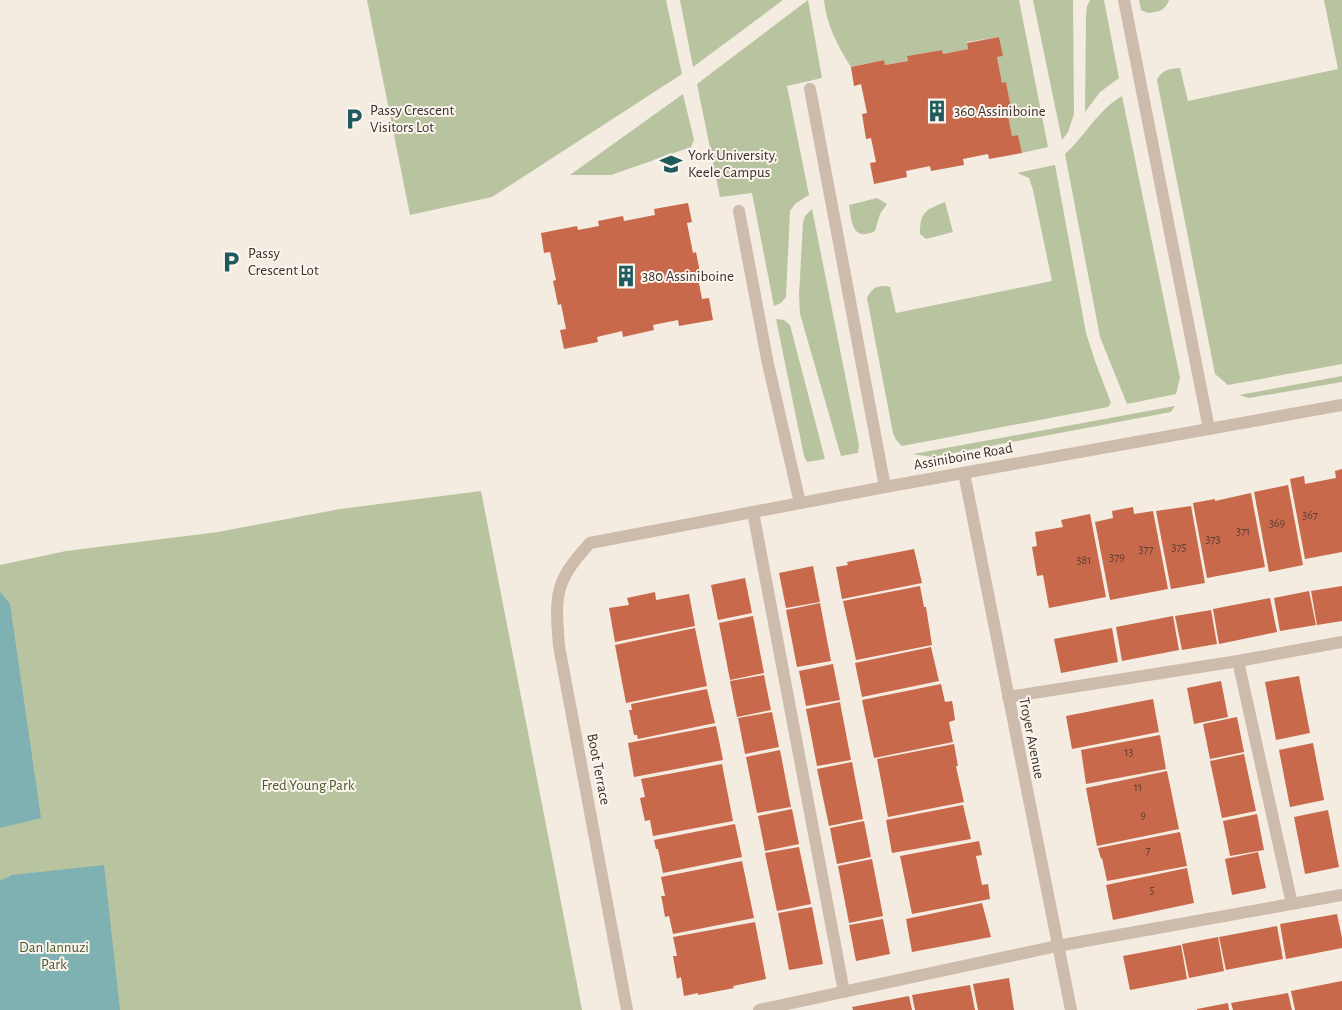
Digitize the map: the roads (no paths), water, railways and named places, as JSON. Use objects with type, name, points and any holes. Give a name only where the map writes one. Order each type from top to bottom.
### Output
[{"type":"street","points":[[1124,0],[1209,429]]},
{"type":"street","points":[[810,89],[885,487]]},
{"type":"street","points":[[739,211],[768,364],[800,502]]},
{"type":"street","name":"Assiniboine Road","points":[[590,543],[800,502],[1342,405]]},
{"type":"street","name":"Troyer Avenue","points":[[964,473],[1071,1010]]},
{"type":"street","points":[[753,512],[844,992]]},
{"type":"street","name":"Boot Terrace","points":[[590,543],[573,562],[559,585],[556,611],[559,646],[628,1010]]},
{"type":"street","points":[[1008,697],[1238,661],[1342,642]]},
{"type":"street","points":[[1238,661],[1292,904]]},
{"type":"street","points":[[759,1010],[1057,946],[1342,895]]},
{"type":"water","points":[[0,592],[10,604],[41,818],[0,828]]},
{"type":"water","points":[[104,865],[120,1010],[0,1010],[0,881],[12,875]]},
{"type":"place","name":"360 Assiniboine","points":[[937,111]]},
{"type":"place","name":"Passy Crescent Visitors Lot","points":[[354,119]]},
{"type":"place","name":"York University, Keele Campus","points":[[671,164]]},
{"type":"place","name":"Passy Crescent Lot","points":[[231,262]]},
{"type":"place","name":"380 Assiniboine","points":[[626,276]]},
{"type":"park label","name":"Fred Young Park","points":[[308,785]]},
{"type":"park label","name":"Dan Iannuzi Park","points":[[54,956]]}]
